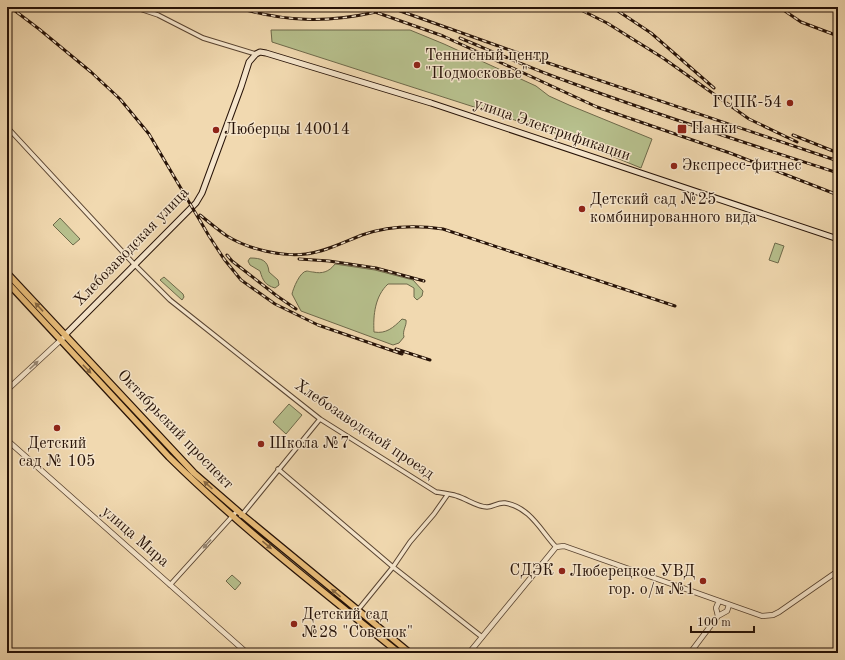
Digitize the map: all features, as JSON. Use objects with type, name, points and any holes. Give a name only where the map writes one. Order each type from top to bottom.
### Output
[{"type":"main road","name":"улица Электрификации","points":[[256,54],[260,52],[266,53],[431,103],[838,239]]},
{"type":"main road","name":"Хлебозаводская улица","points":[[63,338],[192,208],[202,193],[249,62],[256,54]]},
{"type":"main road","name":"Октябрьский проспект","points":[[7,273],[63,338]]},
{"type":"main road","name":"Октябрьский проспект","points":[[7,282],[237,515],[312,583],[399,653]]},
{"type":"main road","name":"Октябрьский проспект","points":[[237,515],[410,653]]},
{"type":"street","points":[[134,7],[158,16],[203,38],[256,54]]},
{"type":"street","name":"Хлебозаводской проезд","points":[[7,127],[135,265],[170,300],[320,419],[436,492],[457,496],[475,504],[487,507],[505,503],[518,508],[534,520],[556,547]]},
{"type":"street","name":"Хлебозаводская улица","points":[[7,390],[63,338]]},
{"type":"street","points":[[170,585],[237,515],[320,419]]},
{"type":"street","name":"улица Мира","points":[[7,440],[247,653]]},
{"type":"street","points":[[278,469],[393,567],[482,637]]},
{"type":"street","points":[[358,611],[448,494]]},
{"type":"street","points":[[470,653],[556,547],[566,547],[718,602],[762,616],[773,614],[838,571]]},
{"type":"street","points":[[718,602],[716,608],[718,616]]},
{"type":"street","points":[[690,653],[718,616],[727,611],[729,605]]},
{"type":"green space","name":"Теннисный центр \"Подмосковье\"","points":[[271,30],[410,30],[536,86],[549,96],[652,139],[641,168],[558,134],[272,42]]},
{"type":"green space","points":[[60,218],[80,239],[73,245],[53,225]]},
{"type":"green space","points":[[775,243],[784,246],[778,263],[769,260]]},
{"type":"green space","points":[[250,258],[263,260],[267,265],[269,272],[278,280],[279,285],[275,288],[267,284],[263,280],[260,271],[250,265],[248,261]]},
{"type":"green space","points":[[335,264],[375,270],[413,280],[423,291],[422,296],[417,300],[414,297],[414,288],[407,284],[388,284],[380,294],[376,306],[374,332],[386,331],[402,319],[406,320],[404,337],[399,343],[393,345],[301,311],[292,294],[299,277],[307,271],[319,273],[325,272]]},
{"type":"green space","points":[[164,277],[183,294],[184,297],[182,300],[160,280]]},
{"type":"green space","points":[[289,404],[302,415],[286,434],[273,422]]},
{"type":"green space","points":[[232,575],[241,583],[235,590],[226,581]]},
{"type":"railway","points":[[10,7],[91,72],[120,99],[149,134],[209,236],[224,259],[241,280],[275,304],[318,325],[402,354]]},
{"type":"railway","points":[[236,7],[271,16],[306,19],[340,18],[376,12]]},
{"type":"railway","points":[[361,7],[443,36],[597,107],[730,153],[838,195]]},
{"type":"railway","points":[[389,7],[504,48],[838,161]]},
{"type":"railway","points":[[575,7],[607,23],[663,58],[749,119],[797,142]]},
{"type":"railway","points":[[612,7],[651,33],[714,88]]},
{"type":"railway","points":[[779,7],[801,22],[838,36]]},
{"type":"railway","points":[[460,38],[541,72],[602,94],[838,173]]},
{"type":"railway","points":[[793,135],[838,153]]},
{"type":"railway","points":[[200,215],[235,241],[265,251],[296,255],[313,253],[362,235],[392,228],[422,227],[443,229],[675,306]]},
{"type":"railway","points":[[227,255],[232,261],[296,309]]},
{"type":"railway","points":[[299,259],[329,261],[376,268],[424,281]]},
{"type":"railway","points":[[396,349],[430,360]]},
{"type":"place","name":"Теннисный центр \"Подмосковье\"","points":[[417,65]]},
{"type":"place","name":"ГСПК-54","points":[[790,103]]},
{"type":"place","name":"Панки","points":[[682,129]]},
{"type":"place","name":"Люберцы 140014","points":[[216,130]]},
{"type":"place","name":"Экспресс-фитнес","points":[[674,166]]},
{"type":"place","name":"Детский сад №25 комбинированного вида","points":[[582,209]]},
{"type":"place","name":"Детский сад № 105","points":[[57,428]]},
{"type":"place","name":"Школа №7","points":[[261,444]]},
{"type":"place","name":"СДЭК","points":[[562,571]]},
{"type":"place","name":"Люберецкое УВД гор. о/м №1","points":[[703,581]]},
{"type":"place","name":"Детский сад №28 \"Совенок\"","points":[[294,624]]}]
